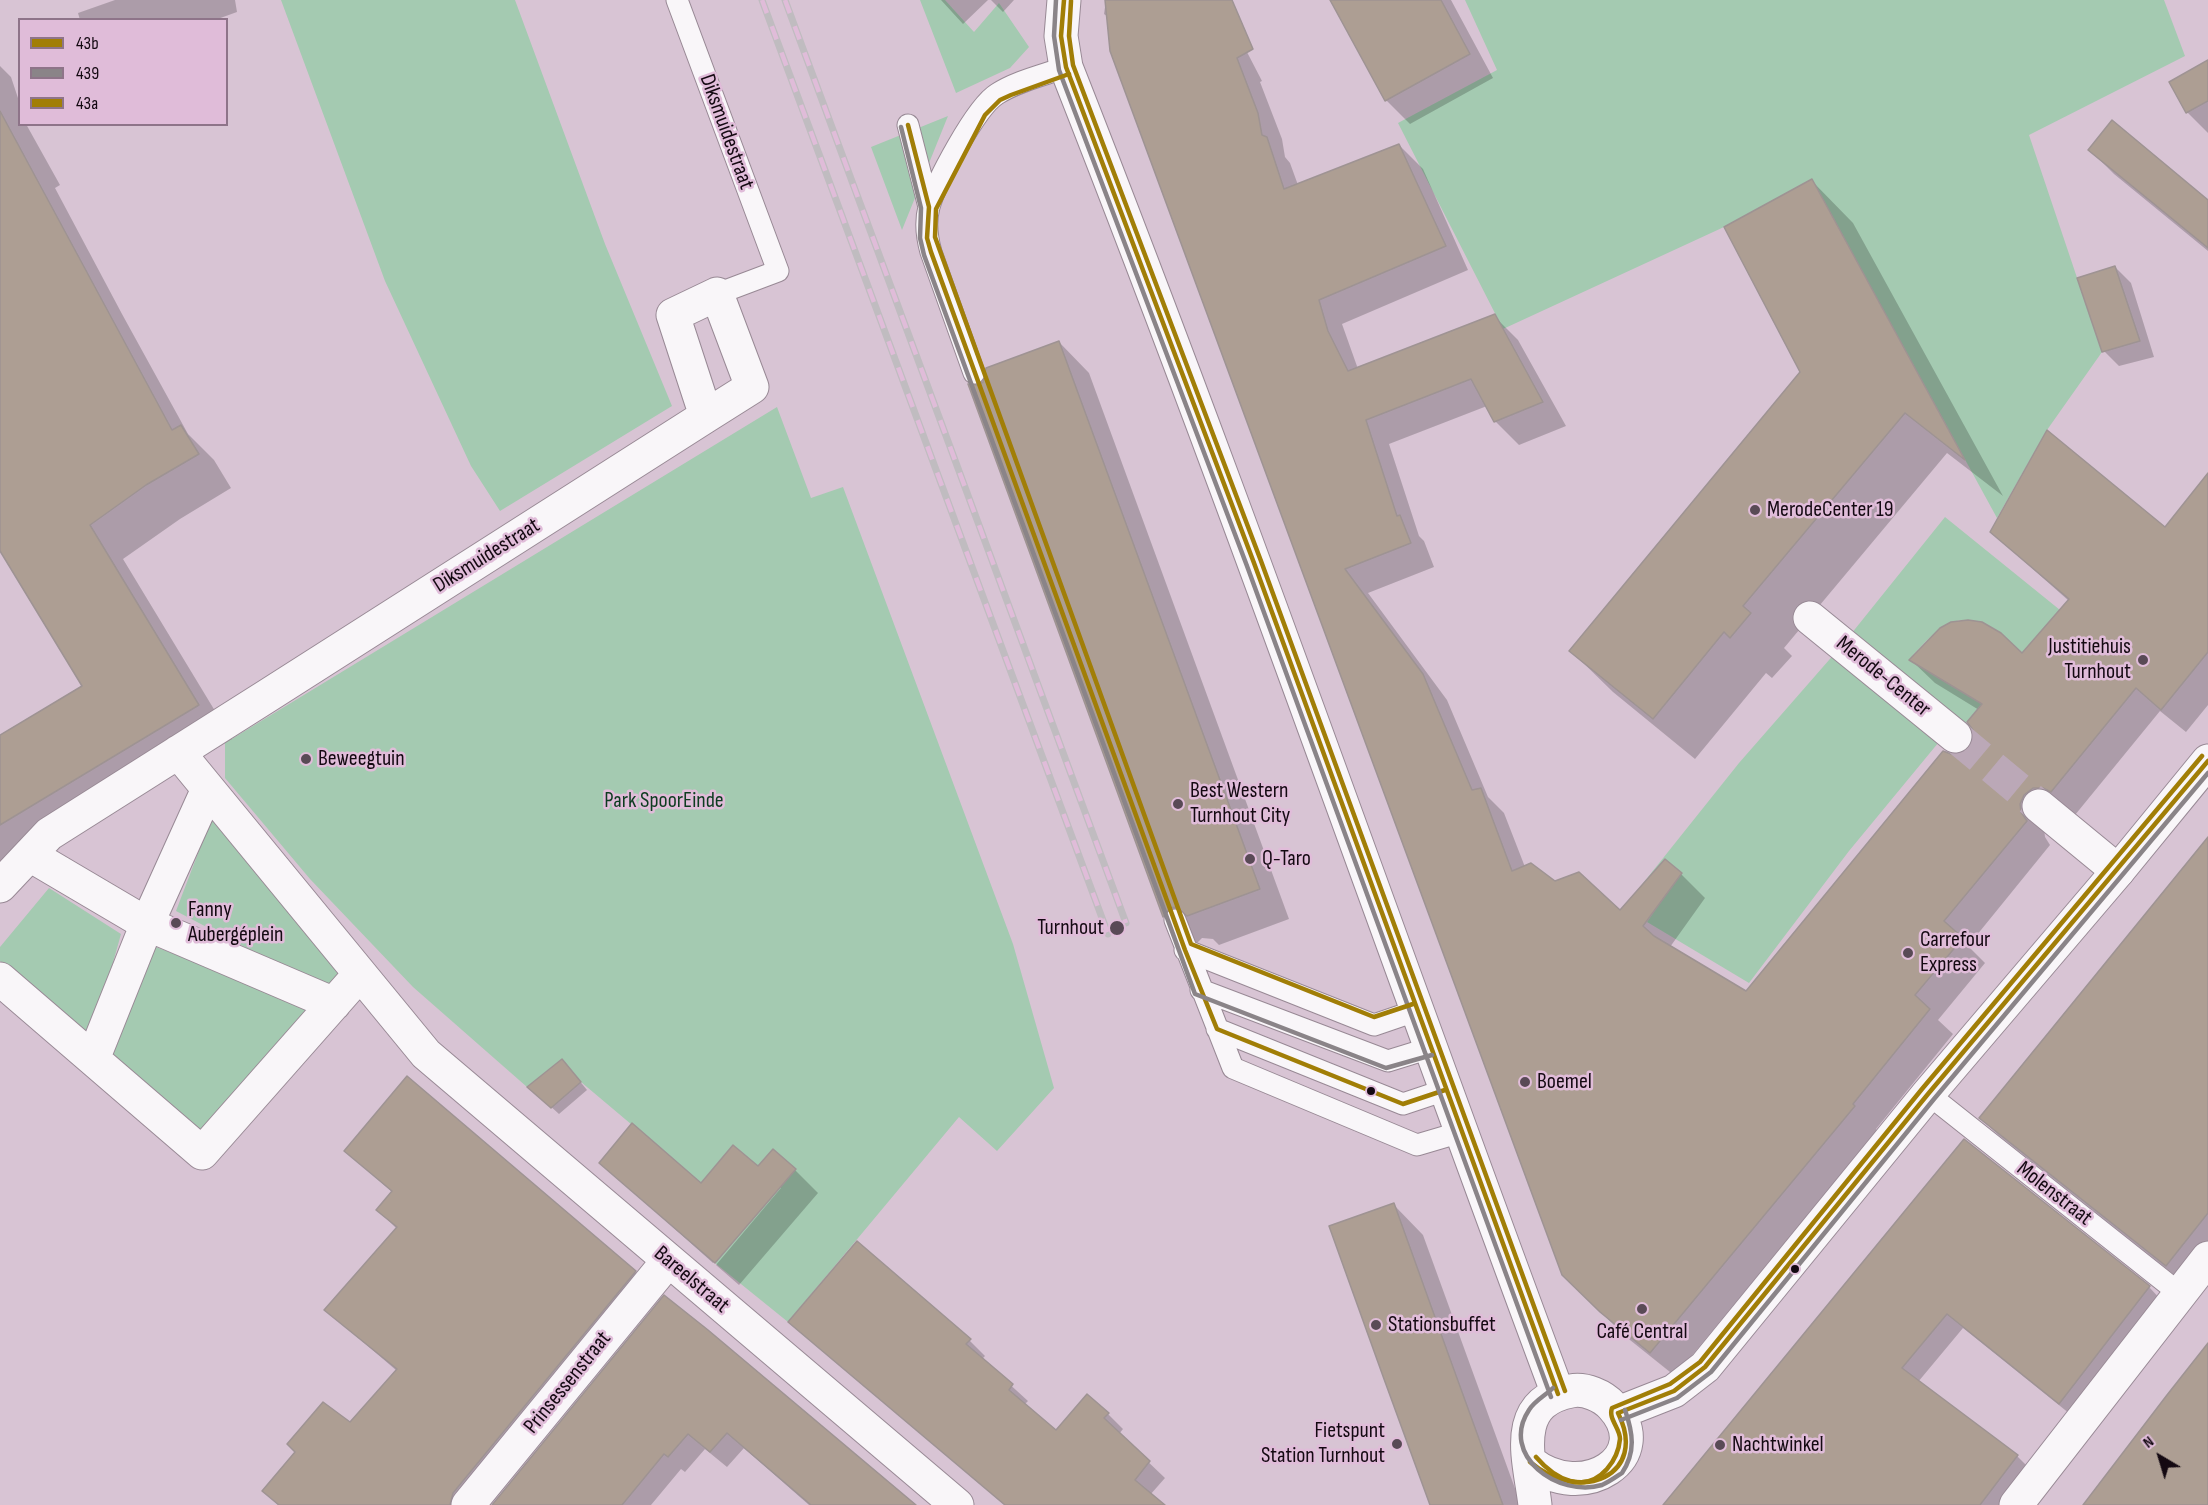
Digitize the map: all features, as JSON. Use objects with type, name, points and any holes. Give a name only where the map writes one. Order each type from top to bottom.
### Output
[{"type":"street","points":[[1064,0],[1061,36],[1066,68],[1180,360],[1415,1011],[1558,1394]]},
{"type":"street","name":"Diksmuidestraat","points":[[0,886],[49,834],[752,387],[717,294],[673,315],[706,416]]},
{"type":"street","name":"Merode-Center","points":[[1810,618],[1955,736]]},
{"type":"street","name":"Bareelstraat","points":[[178,752],[426,1054],[957,1505]]},
{"type":"street","points":[[1618,1413],[1674,1391],[1705,1367],[1928,1094],[2118,871],[2208,761]]},
{"type":"street","points":[[93,1059],[147,924],[208,789]]},
{"type":"street","points":[[2039,806],[2118,871]]},
{"type":"street","points":[[30,855],[147,924],[334,1004]]},
{"type":"street","points":[[0,979],[202,1153],[360,974]]},
{"type":"street","points":[[2016,1505],[2208,1257]]},
{"type":"street","name":"Prinsessenstraat","points":[[468,1505],[668,1261]]},
{"type":"street","points":[[1530,1462],[1542,1479],[1558,1488],[1592,1497],[1611,1478],[1624,1456],[1627,1434],[1618,1413],[1608,1401],[1592,1393],[1576,1390],[1558,1394],[1543,1403],[1530,1419],[1526,1444],[1535,1505]]},
{"type":"lane","name":"Diksmuidestraat","points":[[677,0],[778,272],[717,294]]},
{"type":"lane","points":[[974,373],[929,245],[927,223],[929,207],[971,121],[987,101],[1008,88],[1066,68]]},
{"type":"lane","points":[[908,125],[929,207]]},
{"type":"lane","points":[[1175,920],[1233,1068],[1417,1145],[1461,1132]]},
{"type":"lane","points":[[1185,950],[1374,1025],[1415,1011]]},
{"type":"lane","points":[[1202,990],[1388,1061],[1430,1048]]},
{"type":"lane","points":[[1217,1029],[1403,1104],[1445,1090]]},
{"type":"lane","name":"Molenstraat","points":[[1928,1094],[2179,1293]]},
{"type":"green space","points":[[281,0],[515,0],[605,244],[672,406],[500,511],[471,466],[385,281]]},
{"type":"green space","points":[[920,0],[945,0],[974,32],[999,3],[1029,47],[1010,68],[956,93]]},
{"type":"green space","points":[[1465,0],[2164,0],[2185,56],[2029,135],[2102,352],[2047,430],[1997,518],[1812,180],[1724,227],[1503,329],[1398,123],[1497,70]]},
{"type":"green space","points":[[948,116],[902,230],[871,147]]},
{"type":"green space","name":"Park SpoorEinde","points":[[777,407],[811,498],[843,487],[1013,944],[1054,1088],[997,1151],[959,1117],[788,1322],[715,1263],[758,1166],[733,1145],[701,1183],[581,1082],[562,1059],[527,1087],[413,987],[310,879],[225,778],[225,743]]},
{"type":"green space","points":[[1945,517],[2060,610],[2022,653],[1990,628],[1964,620],[1951,623],[1939,630],[1910,659],[2003,679],[1955,736],[1948,731],[1849,851],[1749,983],[1647,922],[1657,907],[1636,892],[1739,763],[1843,644]]},
{"type":"green space","points":[[211,819],[340,974],[327,990],[176,911]]},
{"type":"green space","points":[[49,888],[121,934],[92,1038],[0,961],[0,947]]},
{"type":"green space","points":[[156,947],[312,1007],[200,1132],[108,1051]]},
{"type":"building","points":[[1105,0],[1232,0],[1253,49],[1237,58],[1258,113],[1262,135],[1267,137],[1284,189],[1399,144],[1446,246],[1319,300],[1328,331],[1348,371],[1495,314],[1543,402],[1494,422],[1471,379],[1366,420],[1397,516],[1400,515],[1411,543],[1345,569],[1423,674],[1472,790],[1481,788],[1512,871],[1531,863],[1555,881],[1579,872],[1620,910],[1665,859],[1682,873],[1643,926],[1654,936],[1746,991],[1943,751],[1961,754],[1970,747],[1974,738],[1973,730],[1967,722],[1982,704],[1909,660],[1940,628],[1951,622],[1968,620],[1982,622],[2001,633],[2022,653],[2069,599],[1990,532],[2047,430],[2165,527],[2208,473],[2208,652],[2161,710],[2136,688],[2051,792],[2043,788],[2033,788],[2024,795],[2020,804],[2021,812],[2027,821],[1944,921],[1963,938],[1915,995],[1930,1009],[1853,1104],[1855,1106],[1650,1353],[1600,1312],[1562,1275],[1110,51]]},
{"type":"building","points":[[1330,0],[1441,0],[1470,54],[1385,101]]},
{"type":"building","points":[[2208,60],[2208,101],[2186,113],[2169,82]]},
{"type":"building","points":[[0,111],[172,430],[181,425],[199,454],[146,485],[90,525],[199,705],[0,825],[0,735],[82,686],[0,551]]},
{"type":"building","points":[[2112,120],[2208,200],[2208,248],[2088,150]]},
{"type":"building","name":"MerodeCenter 19","points":[[1812,179],[1965,460],[1905,413],[1743,606],[1751,613],[1730,638],[1724,632],[1653,719],[1569,651],[1800,372],[1724,227]]},
{"type":"building","points":[[2115,266],[2140,341],[2102,352],[2077,278]]},
{"type":"building","points":[[1059,341],[1260,889],[1187,916],[1176,907],[1170,908],[1163,917],[968,384],[978,385],[983,382],[986,368]]},
{"type":"building","points":[[2208,837],[2208,1213],[2166,1266],[1979,1118]]},
{"type":"building","points":[[562,1059],[581,1082],[551,1108],[527,1087]]},
{"type":"building","points":[[407,1076],[636,1271],[453,1493],[450,1505],[279,1505],[262,1491],[295,1452],[287,1444],[323,1402],[350,1422],[397,1369],[324,1310],[397,1227],[376,1210],[392,1191],[344,1151]]},
{"type":"building","points":[[632,1123],[701,1183],[733,1145],[758,1166],[773,1149],[796,1169],[715,1263],[599,1163]]},
{"type":"building","points":[[1964,1139],[2150,1286],[2059,1404],[1947,1314],[1902,1368],[2018,1455],[1980,1505],[1663,1505]]},
{"type":"building","points":[[1394,1203],[1503,1505],[1430,1505],[1384,1379],[1329,1226]]},
{"type":"building","points":[[857,1241],[971,1339],[966,1344],[1013,1384],[1009,1390],[1056,1430],[1087,1394],[1109,1413],[1104,1418],[1150,1461],[1135,1480],[1165,1505],[1005,1505],[788,1322]]},
{"type":"building","points":[[664,1295],[916,1505],[811,1505],[727,1433],[710,1452],[688,1434],[668,1457],[664,1454],[622,1505],[492,1505]]},
{"type":"building","points":[[2208,1343],[2208,1505],[2083,1505],[2167,1395]]},
{"type":"tunnel","points":[[1955,736],[2039,806]]},
{"type":"railway","points":[[762,0],[1108,934]]},
{"type":"railway","points":[[785,0],[1126,923]]},
{"type":"transit line","name":"439","points":[[1056,0],[1054,36],[1059,70],[1247,566],[1551,1397]]},
{"type":"transit line","name":"43b","points":[[1064,0],[1061,36],[1066,67],[1254,563],[1558,1394]]},
{"type":"transit line","name":"43a","points":[[1071,1],[1069,36],[1073,65],[1261,561],[1565,1391]]},
{"type":"transit line","name":"43a","points":[[1069,74],[1000,100],[985,115],[936,209],[935,237],[1191,944],[1374,1017],[1413,1004]]},
{"type":"transit line","name":"43b","points":[[908,125],[929,207],[927,238],[931,252],[1185,950],[1217,1029],[1403,1104],[1445,1090]]},
{"type":"transit line","name":"439","points":[[901,127],[921,208],[920,238],[924,255],[1195,994],[1386,1068],[1432,1055]]},
{"type":"transit line","name":"43a","points":[[1536,1457],[1552,1472],[1570,1481],[1589,1481],[1607,1469],[1616,1455],[1620,1439],[1612,1416],[1612,1408],[1670,1384],[1700,1362],[1922,1089],[2202,756]]},
{"type":"transit line","name":"43b","points":[[1530,1462],[1550,1475],[1570,1481],[1588,1482],[1605,1477],[1617,1467],[1624,1453],[1625,1435],[1618,1413],[1674,1391],[1705,1367],[1928,1094],[2208,761]]},
{"type":"transit line","name":"439","points":[[1621,1420],[1677,1398],[1711,1372],[1934,1099],[2208,773]]},
{"type":"transit line","name":"439","points":[[1553,1388],[1529,1410],[1522,1427],[1522,1443],[1527,1457],[1538,1469],[1552,1479],[1568,1485],[1585,1487],[1602,1485],[1622,1473],[1630,1458],[1632,1442],[1625,1410]]},
{"type":"place","name":"MerodeCenter 19","points":[[1755,510]]},
{"type":"place","name":"Justitiehuis Turnhout","points":[[2143,660]]},
{"type":"place","name":"Beweegtuin","points":[[306,759]]},
{"type":"place","name":"Best Western Turnhout City","points":[[1178,804]]},
{"type":"place","name":"Q-Taro","points":[[1250,859]]},
{"type":"place","name":"Fanny Aubergéplein","points":[[176,923]]},
{"type":"place","name":"Turnhout","points":[[1117,928]]},
{"type":"place","name":"Carrefour Express","points":[[1908,953]]},
{"type":"place","name":"Boemel","points":[[1525,1082]]},
{"type":"place","name":"Café Central","points":[[1642,1309]]},
{"type":"place","name":"Stationsbuffet","points":[[1376,1325]]},
{"type":"place","name":"Fietspunt Station Turnhout","points":[[1397,1444]]},
{"type":"place","name":"Nachtwinkel","points":[[1720,1445]]}]
